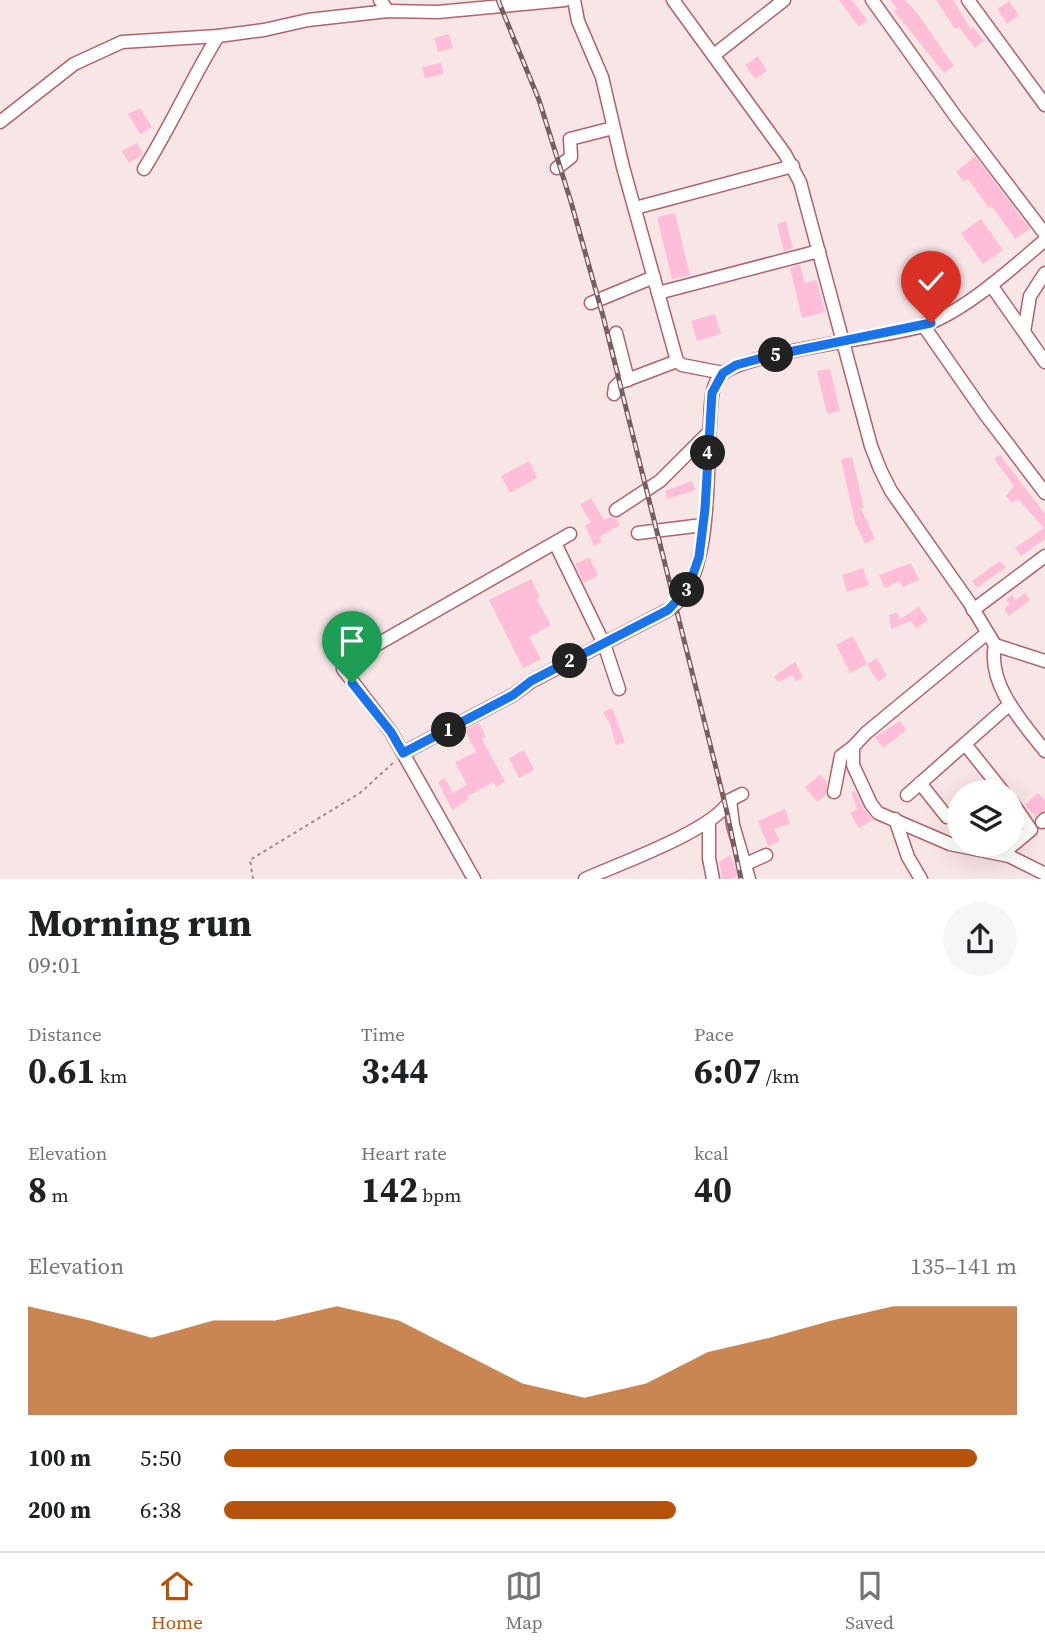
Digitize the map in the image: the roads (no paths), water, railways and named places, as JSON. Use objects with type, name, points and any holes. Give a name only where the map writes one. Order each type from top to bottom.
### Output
[{"type":"street","points":[[380,0],[388,11]]},
{"type":"street","points":[[0,122],[74,64],[122,42],[218,36],[264,30],[308,20],[388,11],[438,12],[565,0]]},
{"type":"street","points":[[574,0],[578,21],[599,66],[613,128],[677,361],[682,365],[723,373]]},
{"type":"street","points":[[660,0],[675,2],[793,166],[800,182],[871,446],[891,491],[995,645],[1045,661]]},
{"type":"street","points":[[714,55],[784,0]]},
{"type":"street","points":[[872,0],[1045,234]]},
{"type":"street","points":[[968,0],[1045,105]]},
{"type":"street","points":[[145,169],[169,129],[198,68],[218,36]]},
{"type":"street","points":[[557,168],[571,157],[570,139],[613,128]]},
{"type":"street","points":[[635,208],[793,166]]},
{"type":"street","points":[[403,753],[513,695],[531,681],[668,610],[680,600],[694,578],[703,524],[712,393],[723,373],[736,365],[769,356],[923,325],[991,285],[1045,240]]},
{"type":"street","points":[[658,293],[819,251]]},
{"type":"street","points":[[1024,332],[1030,296],[1045,273]]},
{"type":"street","points":[[591,303],[654,277]]},
{"type":"street","points":[[991,285],[1045,362]]},
{"type":"street","points":[[923,325],[985,414],[1045,493]]},
{"type":"street","points":[[616,333],[628,380]]},
{"type":"street","points":[[614,394],[617,385],[677,361]]},
{"type":"street","points":[[616,510],[660,481],[709,432]]},
{"type":"street","points":[[638,533],[703,524]]},
{"type":"street","points":[[474,879],[391,732],[342,669],[343,664],[570,534]]},
{"type":"street","points":[[555,543],[604,644],[619,689]]},
{"type":"street","points":[[973,610],[1045,556]]},
{"type":"street","points":[[834,792],[841,756],[986,635]]},
{"type":"street","points":[[995,645],[994,669],[1010,704],[1045,751]]},
{"type":"street","points":[[907,794],[1010,704]]},
{"type":"street","points":[[965,744],[994,780]]},
{"type":"street","points":[[853,747],[853,765],[878,813],[947,843]]},
{"type":"street","points":[[920,783],[947,817]]},
{"type":"street","points":[[585,879],[709,821],[736,797],[733,825],[749,879]]},
{"type":"street","points":[[895,819],[908,857],[921,879]]},
{"type":"street","points":[[1024,820],[1031,830],[1024,836]]},
{"type":"street","points":[[709,821],[709,858],[713,879]]},
{"type":"street","points":[[746,864],[766,855]]},
{"type":"street","points":[[1010,857],[1045,874]]},
{"type":"railway","points":[[498,0],[539,100],[603,316],[726,808],[741,879]]}]
